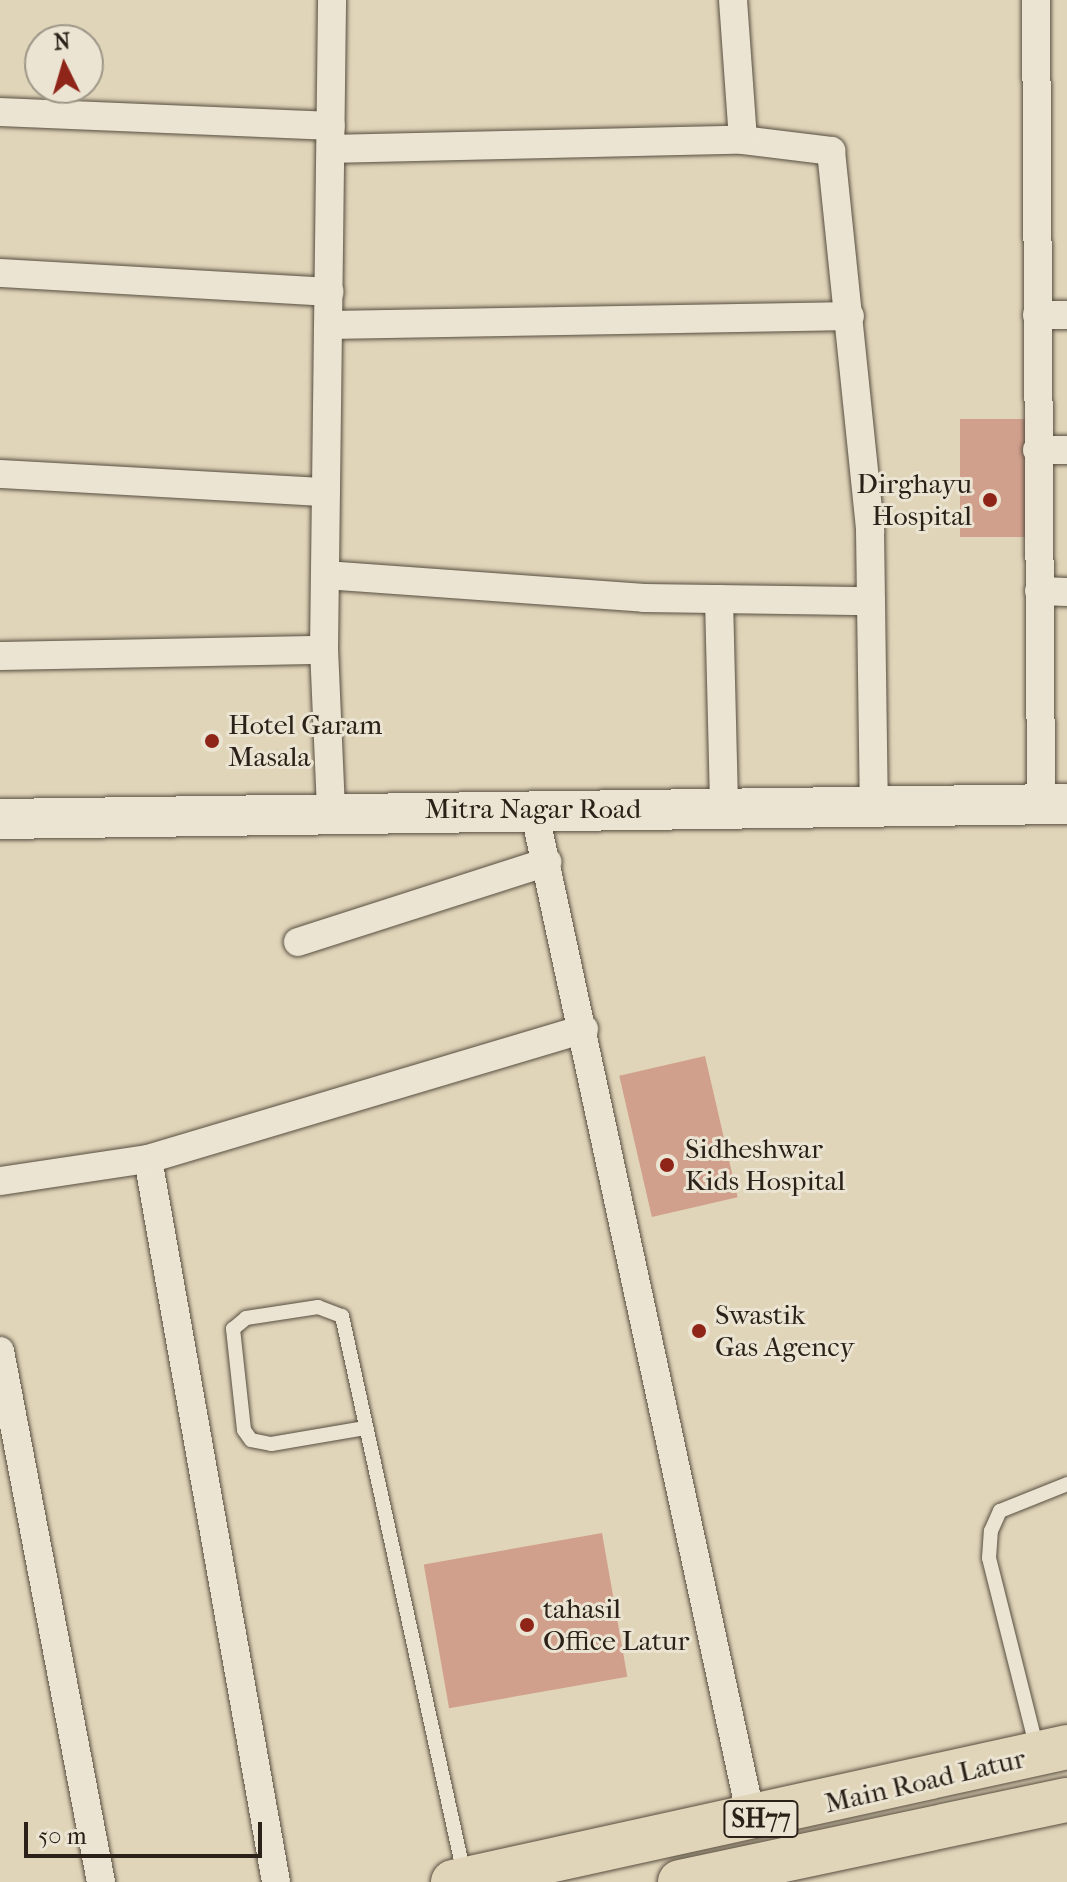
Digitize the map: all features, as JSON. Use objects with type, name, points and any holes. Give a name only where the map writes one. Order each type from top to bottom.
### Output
[{"type":"main road","name":"Main Road Latur","points":[[460,1881],[752,1822],[1052,1751]]},
{"type":"main road","name":"Main Road Latur","points":[[680,1882],[1067,1800]]},
{"type":"street","points":[[331,809],[324,650],[332,0]]},
{"type":"street","points":[[733,0],[743,140]]},
{"type":"street","points":[[1036,0],[1039,591],[1054,803]]},
{"type":"street","points":[[0,112],[331,138],[743,140],[831,151],[850,316],[871,601],[874,803]]},
{"type":"street","points":[[0,273],[329,292]]},
{"type":"street","points":[[1037,315],[1067,315]]},
{"type":"street","points":[[329,325],[850,316]]},
{"type":"street","points":[[1037,450],[1067,450]]},
{"type":"street","points":[[0,474],[326,492]]},
{"type":"street","points":[[325,575],[719,599],[871,601]]},
{"type":"street","points":[[1039,591],[1067,592]]},
{"type":"street","points":[[719,599],[724,806]]},
{"type":"street","points":[[0,656],[324,650]]},
{"type":"street","name":"Mitra Nagar Road","points":[[0,819],[331,809],[534,810],[874,803],[1054,803]]},
{"type":"street","points":[[534,810],[584,1029],[752,1822]]},
{"type":"street","points":[[298,942],[547,862]]},
{"type":"street","points":[[0,1181],[148,1159],[584,1029]]},
{"type":"street","points":[[148,1159],[276,1882]]},
{"type":"street","points":[[0,1351],[101,1882]]},
{"type":"lane","points":[[365,1428],[271,1444],[251,1440],[244,1430],[233,1329],[264,1314],[337,1310],[365,1428],[460,1881]]},
{"type":"lane","points":[[1052,1751],[989,1558],[991,1531],[1000,1511],[1067,1484]]},
{"type":"building","points":[[960,419],[1027,419],[1027,537],[960,537]]},
{"type":"building","points":[[705,1056],[738,1197],[652,1217],[619,1076]]},
{"type":"building","name":"tahasil Office Latur","points":[[602,1533],[627,1677],[449,1708],[424,1564]]},
{"type":"place","name":"Dirghayu Hospital","points":[[990,500]]},
{"type":"place","name":"Hotel Garam Masala","points":[[212,741]]},
{"type":"place","name":"Sidheshwar Kids Hospital","points":[[667,1165]]},
{"type":"place","name":"Swastik Gas Agency","points":[[699,1331]]},
{"type":"place","name":"tahasil Office Latur","points":[[527,1625]]}]
